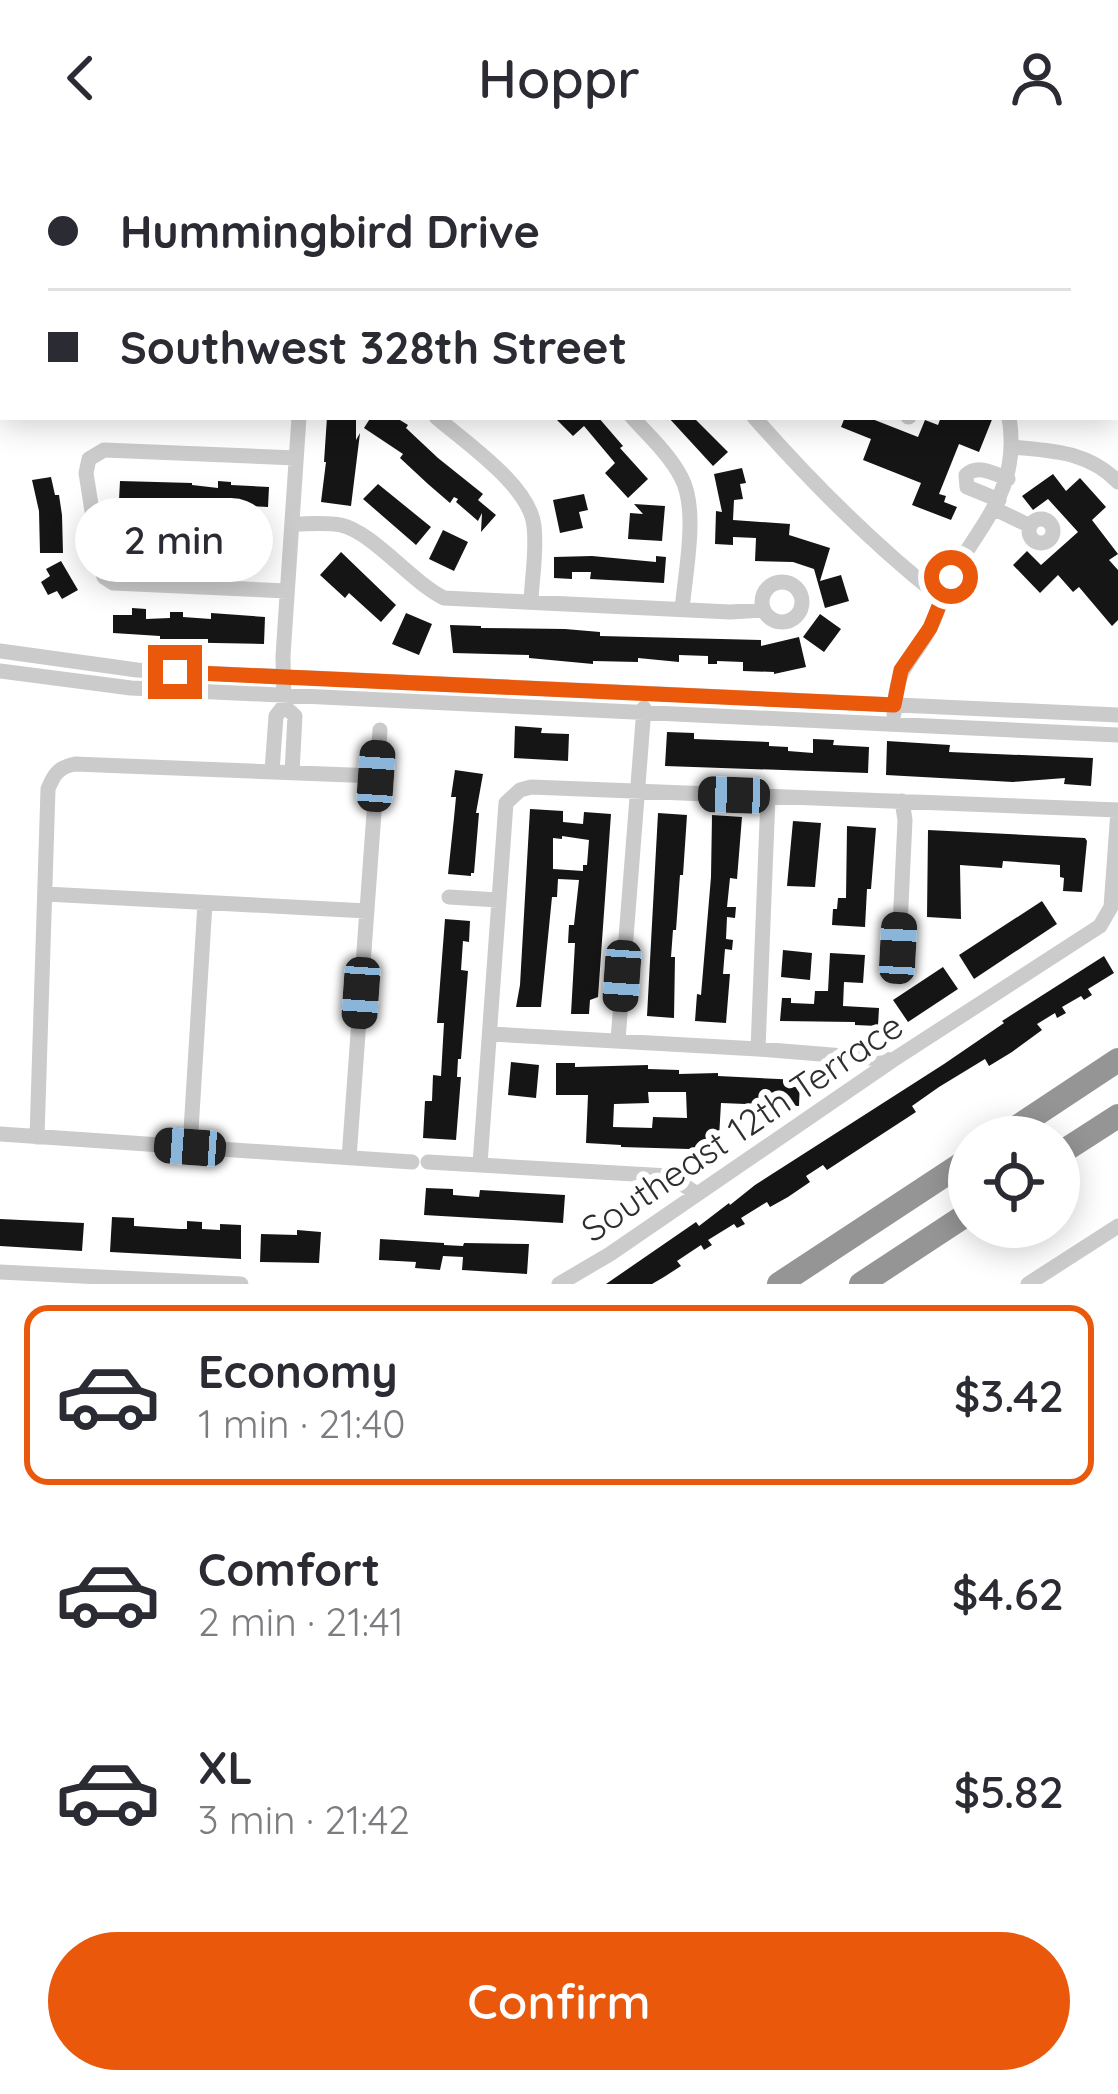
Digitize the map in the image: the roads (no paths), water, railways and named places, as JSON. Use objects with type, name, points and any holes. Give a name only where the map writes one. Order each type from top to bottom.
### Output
[{"type":"highway","points":[[1034,1116],[1118,1060]]},
{"type":"highway","points":[[1080,1140],[1118,1116]]},
{"type":"highway","points":[[779,1284],[948,1173]]},
{"type":"highway","points":[[860,1284],[948,1227]]},
{"type":"street","points":[[272,771],[275,716],[284,701],[299,420]]},
{"type":"street","points":[[439,420],[529,503],[534,527],[531,601]]},
{"type":"street","points":[[635,420],[670,460],[690,500],[682,610]]},
{"type":"street","points":[[757,420],[883,552],[940,597]]},
{"type":"street","points":[[893,724],[901,670],[930,628],[940,597],[1008,478],[1010,420]]},
{"type":"street","points":[[1012,447],[1078,455],[1100,465],[1118,482]]},
{"type":"street","points":[[287,591],[113,583],[100,568],[86,473],[89,459],[104,450],[296,458]]},
{"type":"street","points":[[1008,478],[980,469],[966,476],[967,487],[1030,526]]},
{"type":"street","points":[[292,524],[341,525],[360,533],[444,598],[746,613],[764,610]]},
{"type":"street","points":[[0,652],[108,667],[284,677],[1118,715]]},
{"type":"street","points":[[0,671],[97,685],[284,701],[1118,735]]},
{"type":"street","points":[[618,1040],[644,694]]},
{"type":"street","points":[[284,701],[295,716],[292,772]]},
{"type":"street","points":[[349,1158],[380,730]]},
{"type":"street","points":[[37,1137],[48,789],[55,773],[63,766],[121,765],[376,776]]},
{"type":"street","points":[[480,1164],[506,803],[520,790],[1118,810]]},
{"type":"street","points":[[758,1049],[768,796]]},
{"type":"street","points":[[898,948],[902,801]]},
{"type":"street","name":"Southeast 12th Terrace","points":[[560,1284],[1100,926],[1111,908],[1118,810]]},
{"type":"street","points":[[46,894],[367,911]]},
{"type":"street","points":[[448,897],[498,899]]},
{"type":"street","points":[[190,1147],[206,903]]},
{"type":"street","points":[[490,1034],[893,1060]]},
{"type":"street","points":[[0,1134],[669,1175],[696,1193]]},
{"type":"street","points":[[1028,1284],[1118,1226]]},
{"type":"street","points":[[0,1272],[33,1279],[241,1284]]}]
